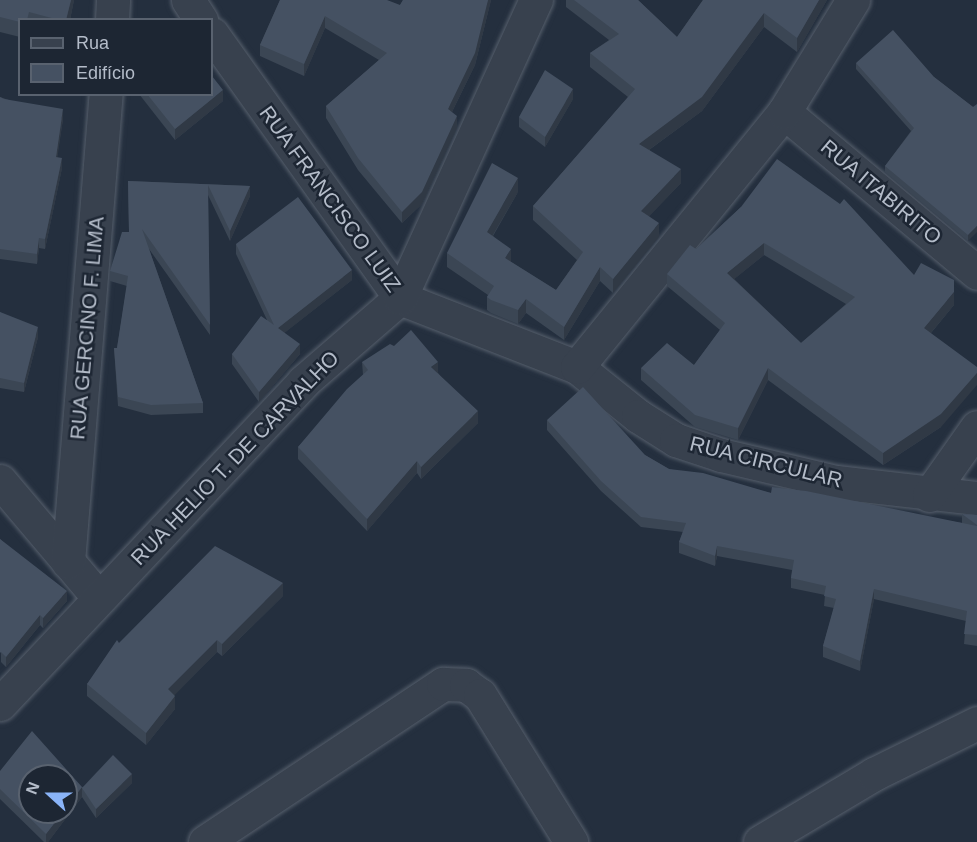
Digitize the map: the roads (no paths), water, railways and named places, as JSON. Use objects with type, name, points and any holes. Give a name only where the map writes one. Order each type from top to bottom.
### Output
[{"type":"street","points":[[112,18],[113,0]]},
{"type":"street","points":[[188,0],[200,18]]},
{"type":"street","name":"RUA HELIO T. DE CARVALHO","points":[[0,704],[303,382],[400,298],[536,0]]},
{"type":"street","points":[[577,368],[784,112],[853,0]]},
{"type":"street","name":"RUA FRANCISCO LUIZ","points":[[213,35],[400,298],[577,368]]},
{"type":"street","name":"RUA GERCINO F. LIMA","points":[[68,562],[106,96]]},
{"type":"street","name":"RUA ITABIRITO","points":[[784,112],[977,273]]},
{"type":"street","name":"RUA CIRCULAR","points":[[577,368],[638,416],[676,440],[721,455],[836,482],[929,495],[977,498]]},
{"type":"street","points":[[929,495],[977,427]]},
{"type":"street","points":[[0,481],[99,598]]},
{"type":"street","points":[[205,842],[443,684],[466,685],[480,695],[571,842]]},
{"type":"street","points":[[760,842],[874,774],[977,723]]}]
